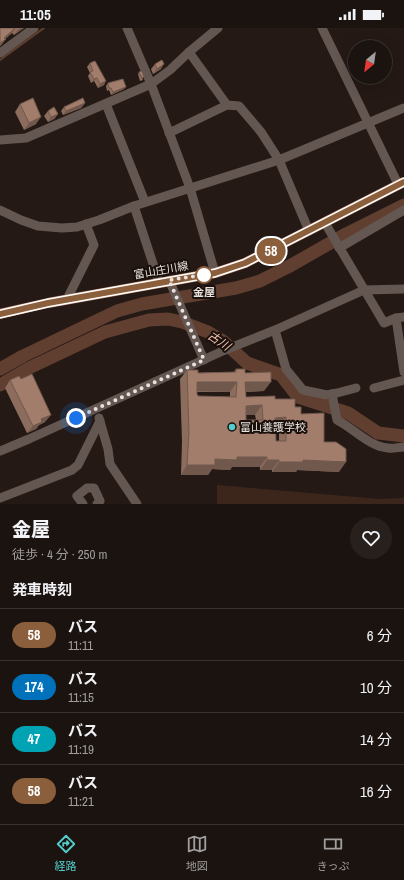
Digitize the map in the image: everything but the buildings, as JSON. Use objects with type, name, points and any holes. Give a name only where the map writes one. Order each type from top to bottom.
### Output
[{"type":"main road","name":"富山庄川線","points":[[0,314],[164,281],[215,273],[245,263],[401,183]]},
{"type":"street","points":[[0,53],[34,28]]},
{"type":"street","points":[[127,28],[151,84],[190,188],[215,273]]},
{"type":"street","points":[[0,140],[26,138],[151,84],[170,70],[188,52],[218,28]]},
{"type":"street","points":[[322,28],[401,183]]},
{"type":"street","points":[[188,52],[226,105]]},
{"type":"street","points":[[106,104],[145,202]]},
{"type":"street","points":[[169,134],[226,105],[239,106],[261,132],[279,160],[309,231]]},
{"type":"street","points":[[0,210],[38,226],[62,228],[77,227],[145,202],[279,160],[404,108]]},
{"type":"street","points":[[134,206],[164,281],[174,292],[204,360]]},
{"type":"street","points":[[339,246],[404,210]]},
{"type":"street","points":[[325,223],[384,323],[400,318],[404,372]]},
{"type":"street","points":[[70,299],[70,295],[94,245],[86,224]]},
{"type":"street","points":[[0,451],[225,350],[275,330],[364,290],[404,289]]},
{"type":"street","points":[[275,330],[286,369],[303,390],[332,397],[356,388]]},
{"type":"street","points":[[374,388],[404,380]]},
{"type":"street","points":[[332,397],[337,420],[347,425],[369,441],[387,448],[404,447]]},
{"type":"street","points":[[96,409],[108,449],[110,464],[137,504]]},
{"type":"street","points":[[0,498],[72,470],[78,465],[100,421]]},
{"type":"street","points":[[83,504],[77,496],[87,488],[94,488],[100,500],[97,504]]},
{"type":"shaded area","points":[[217,485],[380,499],[404,498],[404,504],[217,504]]},
{"type":"waterway","points":[[0,60],[44,28]]},
{"type":"waterway","points":[[0,369],[23,356],[117,311],[142,304],[236,288],[260,281],[346,234],[404,205]]},
{"type":"waterway","name":"古川","points":[[0,385],[29,368],[105,332],[149,320],[168,319],[182,322],[208,332],[223,341],[247,363],[281,375],[298,397],[348,413],[378,433],[404,436]]},
{"type":"bus line","name":"58","points":[[0,314],[114,290],[215,273],[245,263],[271,251],[404,182]]},
{"type":"place","name":"金屋","points":[[204,275]]},
{"type":"place","name":"富山養護学校","points":[[232,427]]},
{"type":"route","points":[[76,418],[204,360],[169,280],[204,275]]}]
